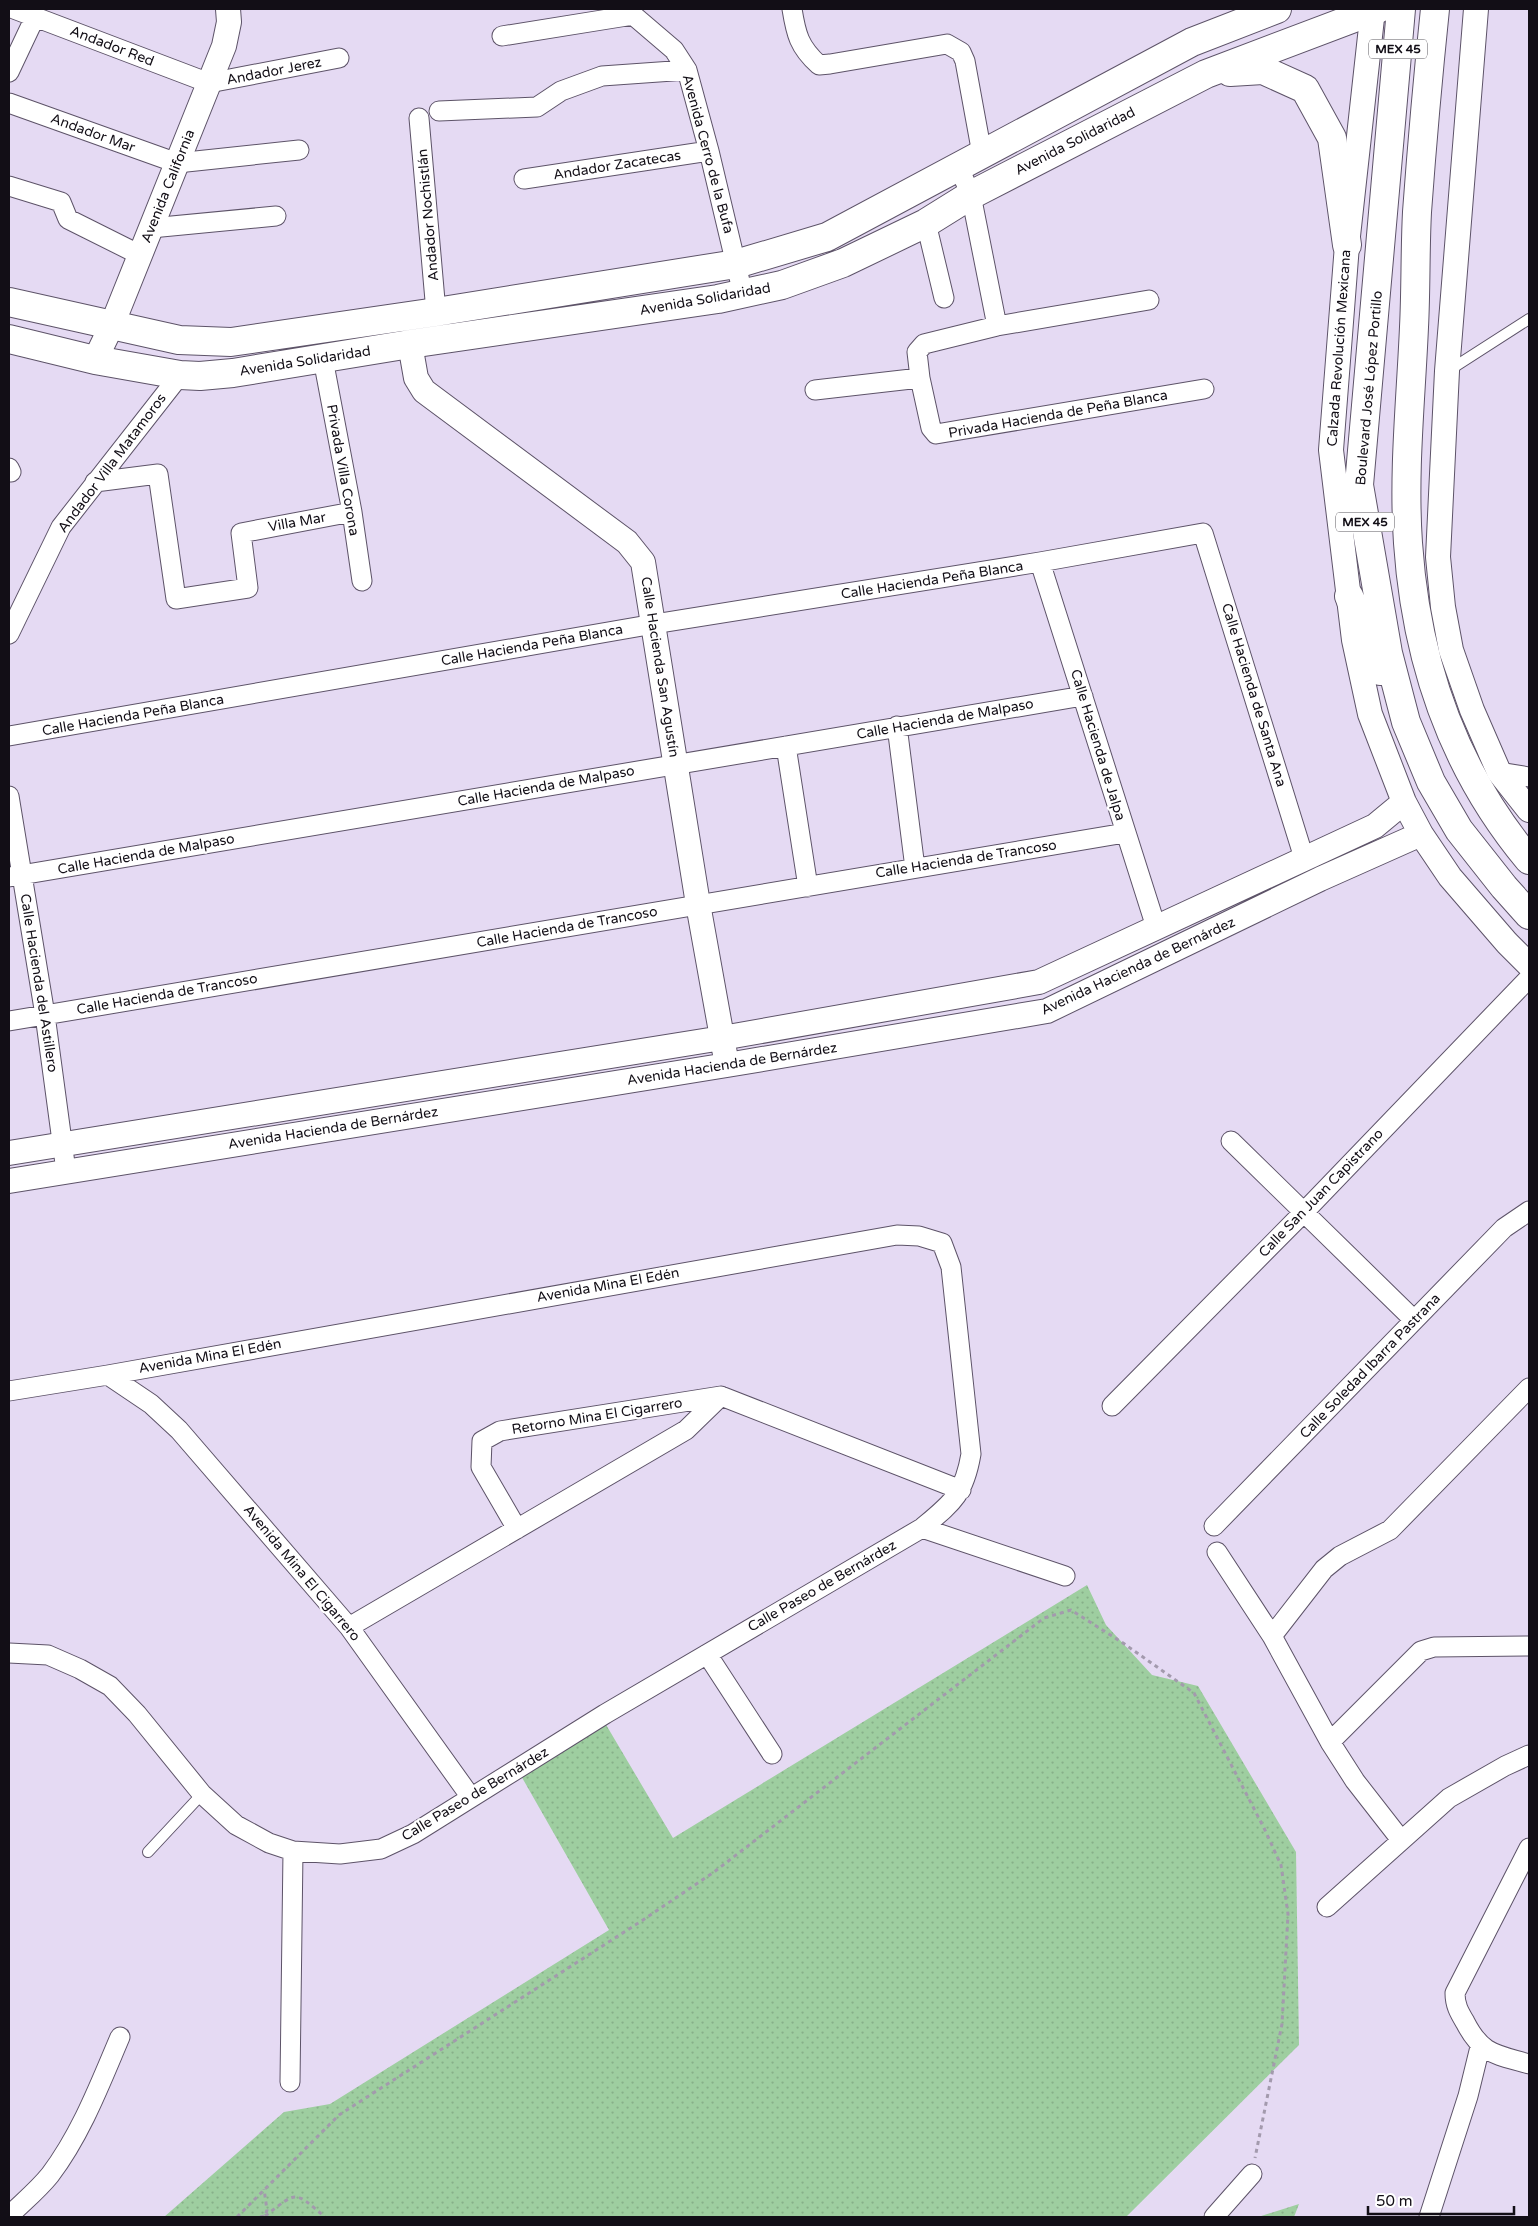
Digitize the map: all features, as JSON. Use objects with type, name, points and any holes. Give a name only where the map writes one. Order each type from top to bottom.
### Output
[{"type":"main road","name":"Avenida Solidaridad","points":[[9,302],[179,340],[231,342],[436,312],[736,264],[827,237],[1192,42],[1277,9]]},
{"type":"main road","name":"Boulevard José López Portillo","points":[[1401,9],[1359,486],[1388,653],[1406,722],[1431,782],[1459,830],[1498,880],[1529,915]]},
{"type":"main road","name":"MEX 45","points":[[1435,9],[1417,213],[1408,458],[1408,541],[1412,588],[1426,661],[1459,754],[1495,816],[1529,860]]},
{"type":"main road","name":"Avenida Solidaridad","points":[[9,339],[95,360],[180,375],[233,373],[410,344],[743,294],[782,285],[843,263],[926,223],[971,195],[1206,74],[1375,10]]},
{"type":"main road","points":[[1206,74],[1263,70],[1305,90],[1332,138],[1347,245]]},
{"type":"main road","points":[[1350,596],[1370,649],[1406,722]]},
{"type":"street","name":"Andador Red","points":[[14,9],[210,83]]},
{"type":"street","name":"Avenida California","points":[[95,360],[112,325],[210,83],[224,46],[229,22],[228,9]]},
{"type":"street","points":[[792,9],[796,33],[805,53],[819,65],[947,44],[961,52],[965,61],[982,154]]},
{"type":"street","points":[[1476,9],[1447,371],[1438,557],[1443,607],[1451,650],[1472,710],[1499,772],[1529,810]]},
{"type":"street","name":"Calzada Revolución Mexicana","points":[[1375,10],[1347,245],[1331,450],[1354,640],[1370,714],[1404,802],[1421,834],[1450,877],[1507,943],[1529,965]]},
{"type":"street","points":[[502,36],[629,12]]},
{"type":"street","name":"Avenida Cerro de la Bufa","points":[[629,12],[674,50],[686,70],[709,151],[743,294]]},
{"type":"street","points":[[9,72],[35,17]]},
{"type":"street","name":"Andador Jerez","points":[[210,83],[339,58]]},
{"type":"street","points":[[439,111],[537,107],[561,91],[602,76],[686,70]]},
{"type":"street","name":"Andador Mar","points":[[9,103],[177,163]]},
{"type":"street","name":"Andador Nochistlán","points":[[419,118],[436,312]]},
{"type":"street","points":[[177,163],[299,150]]},
{"type":"street","name":"Andador Zacatecas","points":[[524,179],[709,151]]},
{"type":"street","points":[[958,168],[971,195],[997,326]]},
{"type":"street","points":[[9,186],[61,202],[68,219],[140,255]]},
{"type":"street","points":[[151,228],[276,216]]},
{"type":"street","points":[[926,223],[944,298]]},
{"type":"street","name":"Privada Hacienda de Peña Blanca","points":[[1149,300],[997,326],[924,344],[917,352],[920,378],[931,428],[936,434],[1204,389]]},
{"type":"street","name":"Calle Hacienda San Agustín","points":[[410,344],[416,378],[424,391],[627,542],[643,562],[698,904],[727,1065]]},
{"type":"street","name":"Privada Villa Corona","points":[[323,359],[352,512],[362,581]]},
{"type":"street","name":"Andador Villa Matamoros","points":[[9,634],[61,527],[180,375]]},
{"type":"street","points":[[815,390],[920,378]]},
{"type":"street","name":"Villa Mar","points":[[95,482],[158,474],[176,599],[248,588],[241,533],[352,512]]},
{"type":"street","name":"Calle Hacienda Peña Blanca","points":[[9,736],[654,624],[1040,562],[1204,533]]},
{"type":"street","name":"Calle Hacienda de Santa Ana","points":[[1204,533],[1304,858]]},
{"type":"street","name":"Calle Hacienda de Jalpa","points":[[1040,562],[1156,927]]},
{"type":"street","name":"Calle Hacienda de Malpaso","points":[[15,876],[1083,696]]},
{"type":"street","points":[[897,726],[915,868]]},
{"type":"street","points":[[786,746],[808,886]]},
{"type":"street","points":[[1499,772],[1529,777]]},
{"type":"street","name":"Calle Hacienda del Astillero","points":[[9,796],[15,876],[45,1015],[66,1171]]},
{"type":"street","name":"Avenida Hacienda de Bernárdez","points":[[9,1153],[722,1038],[1039,982],[1375,826],[1404,802]]},
{"type":"street","name":"Calle Hacienda de Trancoso","points":[[9,1021],[1125,833]]},
{"type":"street","name":"Avenida Hacienda de Bernárdez","points":[[9,1181],[727,1065],[1047,1011],[1320,879],[1421,834]]},
{"type":"street","name":"Calle San Juan Capistrano","points":[[1112,1406],[1304,1212],[1529,978]]},
{"type":"street","points":[[1231,1141],[1414,1320]]},
{"type":"street","name":"Calle Soledad Ibarra Pastrana","points":[[1214,1526],[1504,1228],[1529,1211]]},
{"type":"street","name":"Avenida Mina El Edén","points":[[9,1390],[108,1375],[897,1235],[919,1236],[942,1243],[951,1267],[971,1454],[968,1474],[955,1498]]},
{"type":"street","name":"Avenida Mina El Cigarrero","points":[[108,1375],[151,1404],[179,1430],[350,1627],[470,1796]]},
{"type":"street","points":[[1272,1636],[1324,1569],[1340,1556],[1390,1530],[1529,1388]]},
{"type":"street","points":[[721,1396],[955,1498]]},
{"type":"street","name":"Retorno Mina El Cigarrero","points":[[350,1627],[686,1430],[721,1396]]},
{"type":"street","name":"Retorno Mina El Cigarrero","points":[[517,1529],[481,1467],[482,1441],[500,1431],[721,1396]]},
{"type":"street","name":"Calle Paseo de Bernárdez","points":[[9,1653],[48,1655],[80,1669],[110,1686],[136,1714],[202,1794],[236,1825],[269,1843],[293,1851],[340,1854],[381,1849],[412,1834],[470,1796],[922,1528],[955,1498]]},
{"type":"street","points":[[922,1528],[1066,1576]]},
{"type":"street","points":[[1217,1552],[1272,1636],[1330,1742],[1354,1781],[1402,1840]]},
{"type":"street","points":[[1330,1742],[1421,1651],[1434,1647],[1529,1646]]},
{"type":"street","points":[[707,1654],[772,1754]]},
{"type":"street","points":[[1327,1907],[1449,1798],[1505,1766],[1529,1756]]},
{"type":"street","points":[[1529,1848],[1455,1993],[1455,2004],[1480,2047],[1501,2056],[1529,2064]]},
{"type":"street","points":[[290,2082],[293,1851]]},
{"type":"street","points":[[9,2217],[49,2176],[63,2156],[82,2124],[120,2037]]},
{"type":"street","points":[[1429,2217],[1468,2096],[1480,2047]]},
{"type":"street","points":[[1214,2217],[1252,2174]]},
{"type":"lane","points":[[1447,371],[1529,319]]},
{"type":"lane","points":[[148,1852],[202,1794]]},
{"type":"path","points":[[237,2217],[338,2115],[643,1920],[714,1872],[1044,1618],[1071,1610],[1123,1643],[1194,1693],[1281,1864],[1288,1914],[1282,2024],[1252,2174]]},
{"type":"path","points":[[262,2217],[267,2210],[264,2189]]},
{"type":"path","points":[[262,2217],[289,2198],[295,2196],[302,2198],[325,2217]]},
{"type":"green space","points":[[1087,1585],[1106,1625],[1152,1675],[1198,1686],[1296,1852],[1299,2045],[1126,2217],[164,2217],[284,2112],[330,2104],[609,1930],[520,1774],[605,1723],[673,1838]]},
{"type":"green space","points":[[1299,2204],[1294,2217],[1258,2217]]}]
